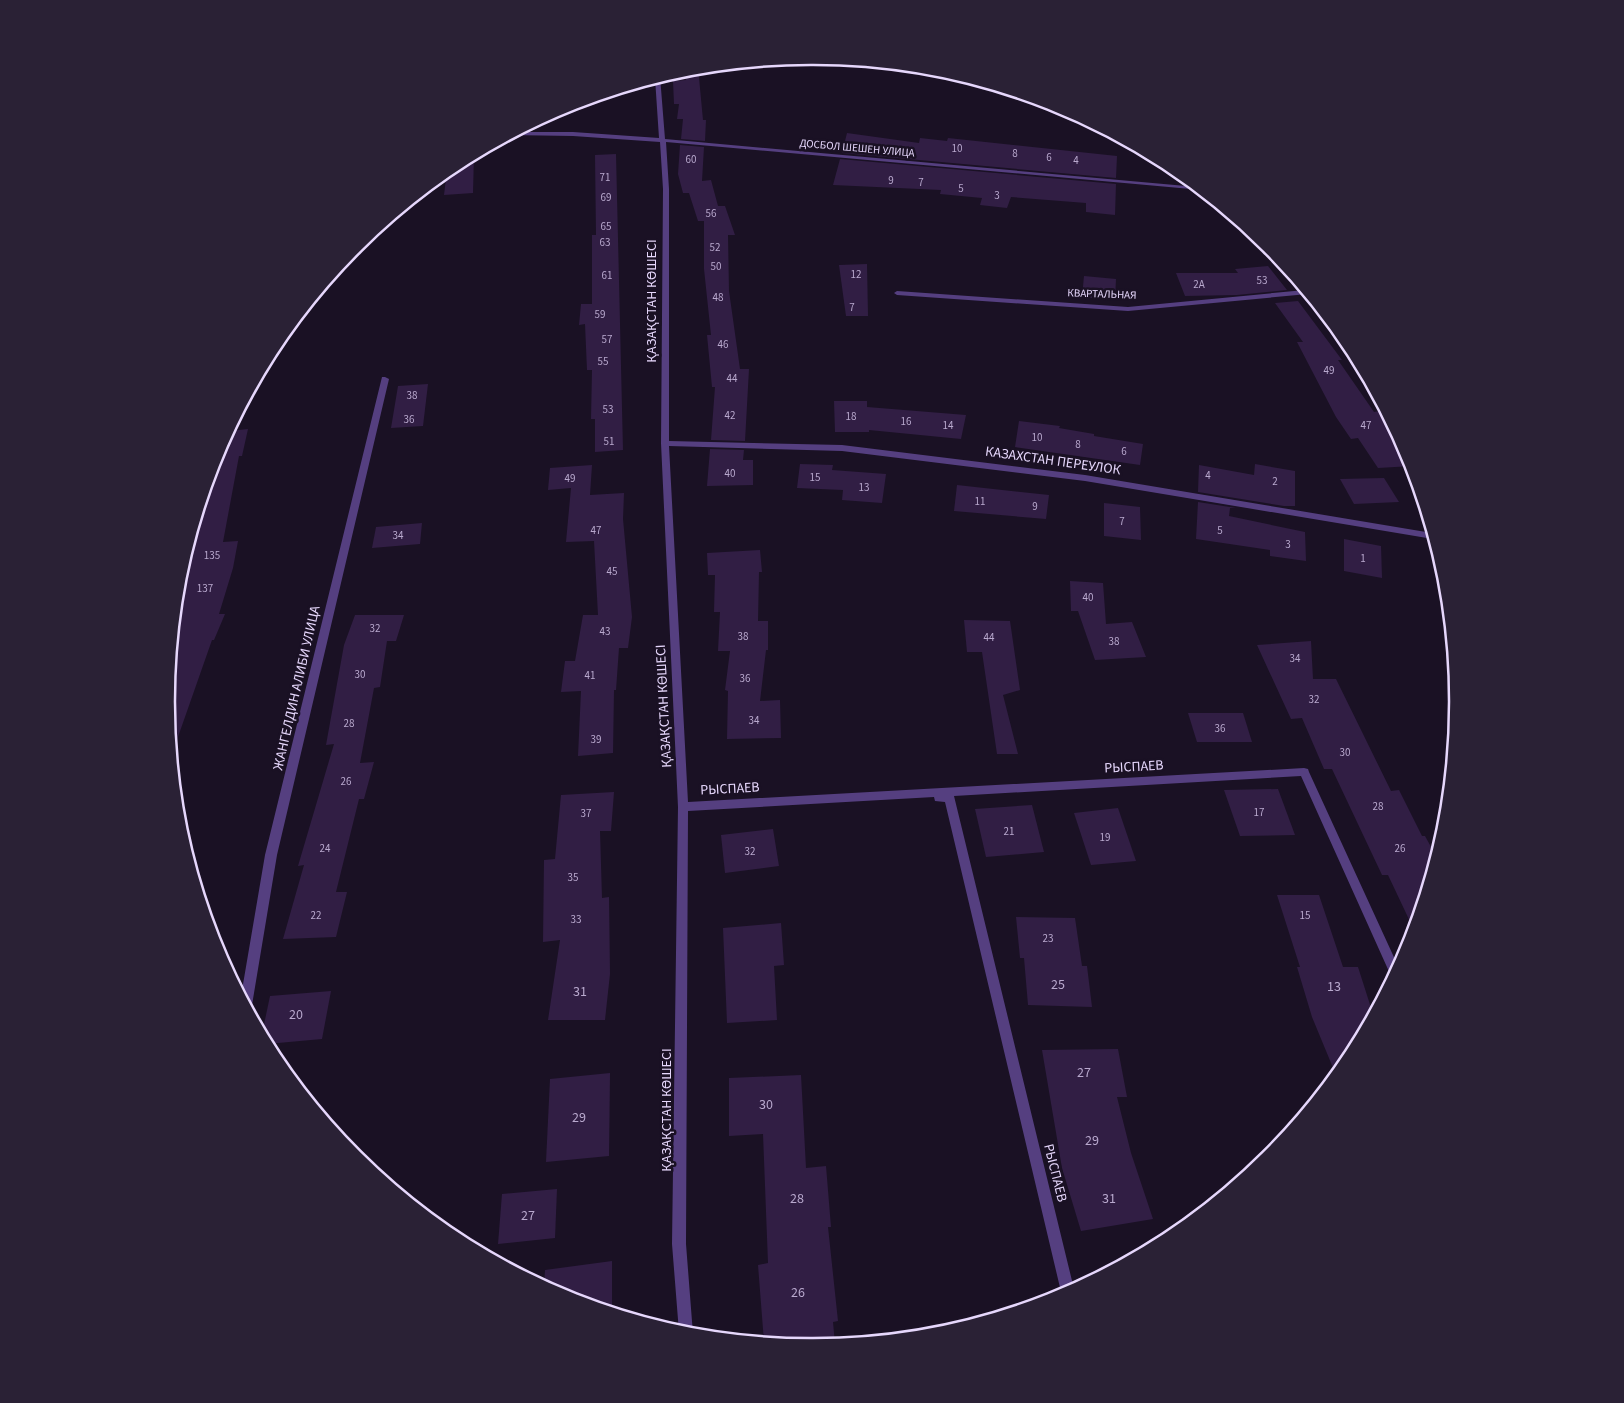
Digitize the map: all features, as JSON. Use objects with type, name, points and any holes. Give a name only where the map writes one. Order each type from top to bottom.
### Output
[{"type":"street","name":"ҚАЗАҚСТАН КӨШЕСІ","points":[[658,84],[666,190],[665,443],[683,807],[680,1244],[685,1325]]},
{"type":"street","name":"ДОСБОЛ ШЕШЕН УЛИЦА","points":[[524,134],[573,134],[662,140],[1187,188]]},
{"type":"street","name":"КВАРТАЛЬНАЯ","points":[[897,293],[1128,308],[1300,293]]},
{"type":"street","name":"ЖАНГЕЛДИН АЛИБИ УЛИЦА","points":[[248,995],[271,855],[385,379]]},
{"type":"street","name":"КАЗАХСТАН ПЕРЕУЛОК","points":[[665,443],[852,449],[1085,478],[1426,535]]},
{"type":"street","name":"РЫСПАЕВ","points":[[683,807],[1304,772],[1391,964]]},
{"type":"street","name":"РЫСПАЕВ","points":[[683,807],[949,797],[1066,1285]]},
{"type":"building","points":[[699,75],[703,120],[706,120],[705,141],[681,139],[683,119],[677,119],[679,104],[674,104],[673,81],[686,80],[686,77]]},
{"type":"building","points":[[847,133],[919,143],[920,138],[947,141],[948,138],[1117,156],[1116,178],[842,153]]},
{"type":"building","points":[[680,145],[704,147],[702,181],[711,180],[718,206],[725,206],[735,235],[728,235],[729,291],[740,369],[749,369],[745,441],[711,440],[715,387],[712,387],[707,335],[711,335],[704,269],[704,221],[698,221],[689,193],[683,193],[678,174]]},
{"type":"building","points":[[616,154],[623,450],[595,452],[595,419],[591,419],[592,370],[587,370],[585,324],[579,325],[581,304],[592,304],[592,235],[596,235],[595,155]]},
{"type":"building","points":[[840,159],[1116,184],[1115,215],[1086,212],[1086,203],[1011,197],[1007,208],[980,205],[982,198],[940,194],[941,190],[833,185]]},
{"type":"building","points":[[474,162],[473,193],[444,195],[446,181]]},
{"type":"building","points":[[867,264],[868,316],[846,316],[839,265]]},
{"type":"building","points":[[1268,266],[1287,290],[1237,295],[1185,296],[1176,273],[1238,273],[1235,269]]},
{"type":"building","points":[[1084,276],[1116,279],[1115,300],[1082,297]]},
{"type":"building","points":[[1298,301],[1342,360],[1338,360],[1374,412],[1378,411],[1403,467],[1378,468],[1358,438],[1351,439],[1336,417],[1297,342],[1303,342],[1275,303]]},
{"type":"building","points":[[428,384],[423,426],[391,428],[398,386]]},
{"type":"building","points":[[834,401],[867,401],[867,407],[966,415],[961,439],[869,430],[869,432],[835,432]]},
{"type":"building","points":[[1019,421],[1060,426],[1059,428],[1094,434],[1094,436],[1143,444],[1140,465],[1015,447]]},
{"type":"building","points":[[248,429],[242,456],[239,456],[223,542],[238,541],[233,568],[219,614],[225,614],[214,640],[212,640],[177,740],[175,702],[177,660],[181,618],[188,577],[209,497],[236,430]]},
{"type":"building","points":[[710,449],[744,450],[743,460],[753,460],[753,485],[707,486]]},
{"type":"building","points":[[800,464],[833,465],[832,470],[886,474],[882,503],[842,500],[843,490],[797,488]]},
{"type":"building","points":[[1255,464],[1295,471],[1295,506],[1284,506],[1198,492],[1199,465],[1254,475]]},
{"type":"building","points":[[592,465],[590,495],[624,493],[623,519],[632,617],[628,648],[619,648],[616,690],[614,690],[613,753],[578,756],[581,691],[561,692],[565,661],[575,661],[583,615],[598,615],[594,541],[566,542],[571,488],[548,490],[550,468]]},
{"type":"building","points":[[1384,478],[1399,502],[1354,504],[1340,479]]},
{"type":"building","points":[[957,485],[1049,495],[1046,519],[954,511]]},
{"type":"building","points":[[1198,502],[1236,508],[1230,508],[1229,516],[1305,532],[1306,561],[1270,556],[1270,550],[1196,539]]},
{"type":"building","points":[[1104,503],[1140,507],[1141,540],[1104,536]]},
{"type":"building","points":[[422,523],[420,544],[372,548],[376,527]]},
{"type":"building","points":[[1344,539],[1381,546],[1382,578],[1344,571]]},
{"type":"building","points":[[760,550],[762,572],[759,572],[758,621],[768,621],[768,650],[766,650],[760,701],[780,700],[781,738],[727,739],[728,691],[725,690],[730,651],[718,651],[720,612],[714,612],[715,575],[708,575],[707,553]]},
{"type":"building","points":[[1070,581],[1103,583],[1106,624],[1132,622],[1146,657],[1095,660],[1078,611],[1071,611]]},
{"type":"building","points":[[355,615],[404,615],[396,641],[387,641],[380,687],[374,688],[360,763],[374,762],[364,799],[359,799],[336,892],[347,892],[336,937],[283,939],[304,865],[298,866],[334,744],[326,745],[344,645]]},
{"type":"building","points":[[964,620],[1010,621],[1020,690],[1003,695],[1018,754],[997,754],[982,652],[967,652]]},
{"type":"building","points":[[1311,641],[1313,679],[1336,679],[1391,791],[1399,790],[1422,836],[1425,836],[1431,847],[1409,920],[1388,875],[1382,875],[1332,769],[1324,769],[1302,718],[1291,719],[1257,645]]},
{"type":"building","points":[[1188,713],[1243,713],[1252,742],[1197,742]]},
{"type":"building","points":[[1278,789],[1295,835],[1240,836],[1224,790]]},
{"type":"building","points":[[614,792],[611,831],[600,831],[602,898],[609,897],[610,974],[605,1020],[548,1020],[560,940],[543,942],[544,860],[555,859],[561,795]]},
{"type":"building","points":[[1032,805],[1044,852],[986,857],[975,809]]},
{"type":"building","points":[[1118,808],[1136,861],[1091,865],[1074,813]]},
{"type":"building","points":[[773,829],[779,866],[725,873],[721,835]]},
{"type":"building","points":[[1277,895],[1319,895],[1343,967],[1358,967],[1370,1006],[1333,1067],[1312,1017],[1297,967],[1300,967]]},
{"type":"building","points":[[1016,917],[1075,918],[1082,966],[1087,966],[1092,1007],[1028,1005],[1024,958],[1020,958]]},
{"type":"building","points":[[781,923],[784,965],[774,966],[777,1020],[727,1023],[723,928]]},
{"type":"building","points":[[331,991],[322,1039],[276,1043],[264,1025],[270,996]]},
{"type":"building","points":[[1118,1049],[1127,1097],[1117,1097],[1131,1153],[1153,1219],[1081,1231],[1062,1168],[1042,1050]]},
{"type":"building","points":[[610,1073],[609,1156],[546,1162],[550,1079]]},
{"type":"building","points":[[801,1075],[806,1168],[826,1166],[831,1227],[828,1227],[838,1321],[833,1322],[834,1337],[764,1336],[758,1265],[768,1263],[763,1134],[729,1136],[729,1078]]},
{"type":"building","points":[[557,1189],[555,1238],[498,1244],[502,1194]]},
{"type":"building","points":[[612,1261],[612,1306],[568,1290],[544,1279],[545,1270]]}]
